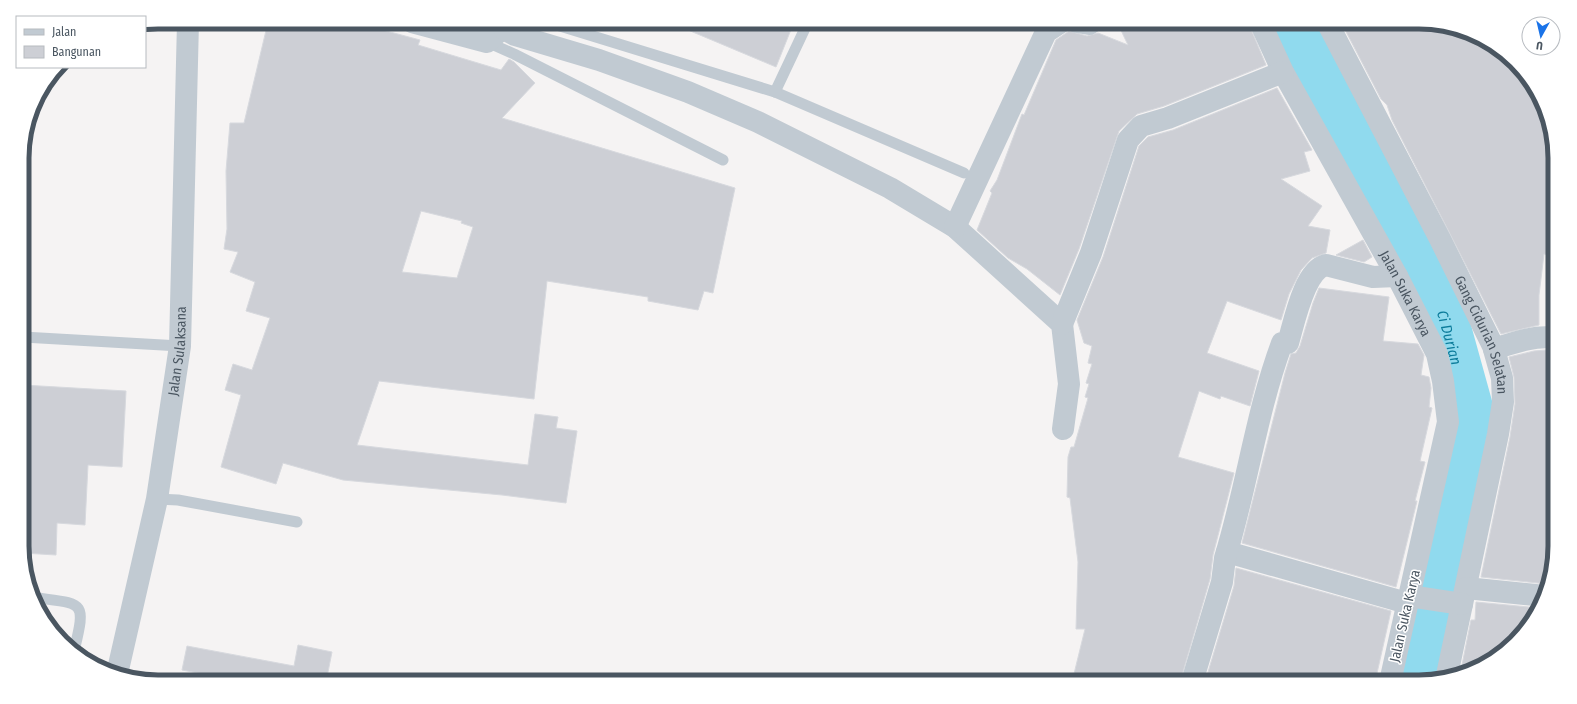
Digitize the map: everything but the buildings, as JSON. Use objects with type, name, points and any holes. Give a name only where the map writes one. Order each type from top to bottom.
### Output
[{"type":"street","name":"Jalan Sulaksana","points":[[118,668],[157,498],[180,346],[188,29]]},
{"type":"street","points":[[438,29],[487,42],[502,29]]},
{"type":"street","points":[[510,29],[515,36],[599,60],[688,92],[758,122],[890,188],[955,227],[1062,324]]},
{"type":"street","points":[[955,227],[1046,32],[1050,29]]},
{"type":"street","name":"Jalan Suka Karya","points":[[1263,29],[1283,72],[1397,276],[1437,354],[1443,381],[1448,422],[1411,599],[1392,675]]},
{"type":"street","name":"Gang Cidurian Selatan","points":[[1331,29],[1440,239],[1494,349],[1502,378],[1503,402],[1498,434],[1448,672]]},
{"type":"street","points":[[1063,429],[1069,384],[1062,324],[1091,253],[1128,140],[1137,128],[1168,118],[1283,72]]},
{"type":"street","points":[[1194,675],[1222,582],[1227,552],[1261,409],[1282,343],[1288,343],[1307,282],[1319,266],[1326,265],[1373,277],[1397,276]]},
{"type":"street","points":[[1494,349],[1516,342],[1548,337]]},
{"type":"street","points":[[1227,552],[1411,599],[1537,596]]},
{"type":"lane","points":[[570,29],[775,92],[964,173]]},
{"type":"lane","points":[[775,92],[805,29]]},
{"type":"lane","points":[[487,42],[514,54],[723,160]]},
{"type":"lane","points":[[29,337],[180,346]]},
{"type":"lane","points":[[157,498],[297,522]]},
{"type":"lane","points":[[41,598],[67,602],[78,607],[81,614],[81,622],[76,644]]},
{"type":"shaded area","points":[[465,29],[521,29],[499,39]]},
{"type":"waterway","name":"Ci Durian","points":[[1297,29],[1437,294],[1470,413],[1412,675]]}]
